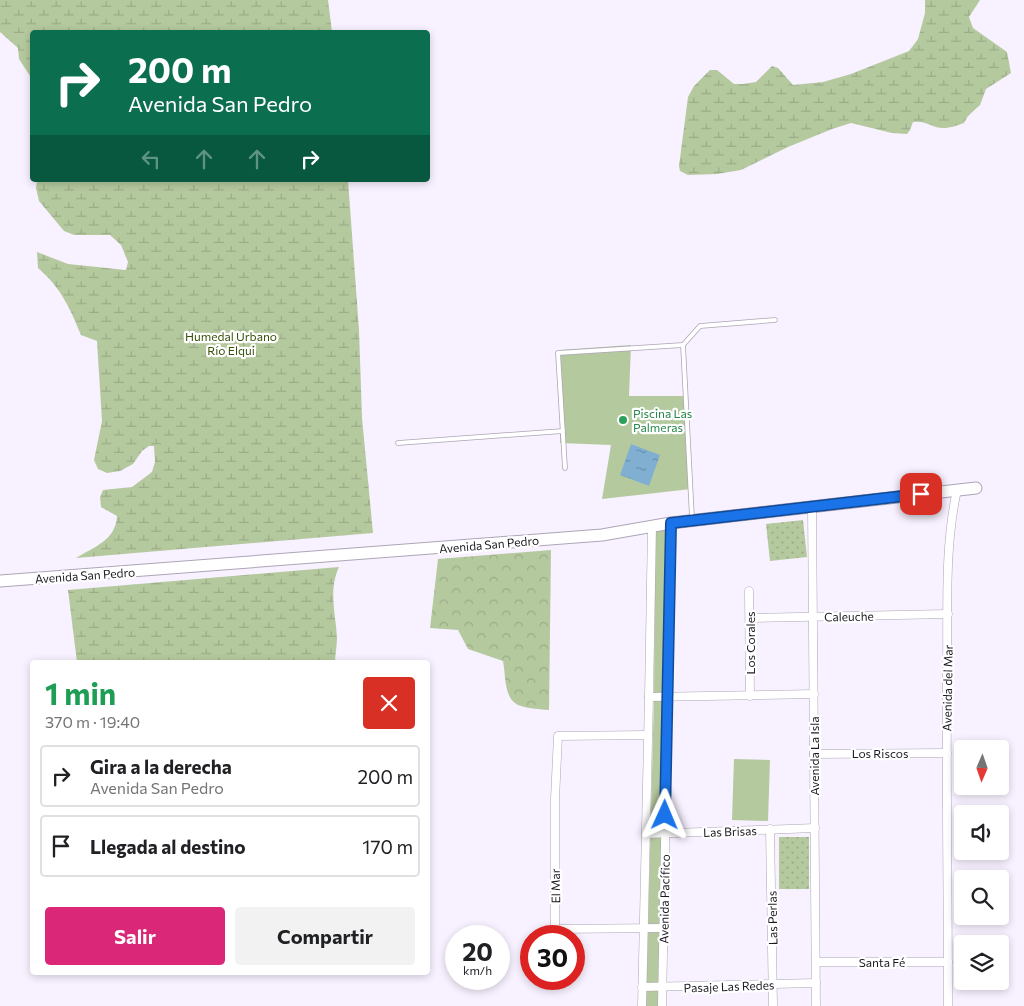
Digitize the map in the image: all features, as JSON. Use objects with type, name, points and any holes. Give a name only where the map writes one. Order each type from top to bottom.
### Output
[{"type":"street","name":"Avenida San Pedro","points":[[0,581],[592,535],[692,520],[976,488]]},
{"type":"street","name":"Avenida del Mar","points":[[948,1006],[946,753],[949,537],[957,490]]},
{"type":"street","name":"Avenida La Isla","points":[[812,506],[816,1006]]},
{"type":"street","name":"Avenida Pacífico","points":[[662,1006],[671,523]]},
{"type":"street","name":"Avenida Pacífico","points":[[642,1006],[650,697],[652,526]]},
{"type":"street","name":"Los Corales","points":[[749,591],[750,696]]},
{"type":"street","name":"Caleuche","points":[[750,618],[948,614]]},
{"type":"street","points":[[650,697],[814,694]]},
{"type":"street","name":"El Mar","points":[[648,735],[558,736],[554,849],[556,929],[663,928]]},
{"type":"street","name":"Los Riscos","points":[[814,754],[946,753]]},
{"type":"street","name":"Las Brisas","points":[[646,834],[815,828]]},
{"type":"street","name":"Las Perlas","points":[[770,830],[773,1006]]},
{"type":"street","name":"Santa Fé","points":[[816,962],[948,962]]},
{"type":"street","name":"Pasaje Las Redes","points":[[642,987],[816,983]]},
{"type":"lane","points":[[692,520],[684,345],[700,326],[775,320]]},
{"type":"lane","points":[[565,468],[558,353],[684,345]]},
{"type":"lane","points":[[398,443],[562,431]]},
{"type":"green space","points":[[0,0],[328,0],[332,30],[30,30],[30,76],[19,59],[18,48],[0,32]]},
{"type":"green space","points":[[925,0],[980,0],[969,17],[973,28],[1007,52],[1011,73],[986,89],[980,105],[968,116],[964,123],[943,128],[922,122],[913,122],[907,134],[892,133],[851,123],[788,147],[741,170],[717,174],[688,175],[680,171],[679,166],[688,97],[694,86],[710,70],[717,70],[734,84],[756,82],[772,66],[778,68],[793,85],[823,82],[851,74],[909,51],[918,39],[925,13]]},
{"type":"green space","name":"Humedal Urbano Río Elqui","points":[[37,182],[348,182],[359,330],[362,418],[373,533],[76,558],[103,542],[113,531],[116,524],[117,516],[101,507],[100,497],[103,490],[132,487],[152,472],[155,462],[154,446],[149,446],[142,451],[133,464],[120,471],[107,473],[98,469],[94,460],[102,421],[97,341],[81,335],[59,291],[38,268],[37,252],[68,264],[126,270],[128,262],[121,245],[110,235],[74,235],[64,231],[39,201]]},
{"type":"green space","name":"Piscina Las Palmeras","points":[[631,345],[629,396],[684,396],[691,489],[602,499],[611,445],[560,443],[560,350]]},
{"type":"green space","points":[[803,520],[807,557],[770,561],[766,524]]},
{"type":"green space","points":[[667,527],[658,1006],[646,1006],[654,697],[655,529]]},
{"type":"green space","points":[[551,550],[549,710],[521,706],[511,699],[506,687],[503,661],[468,649],[458,630],[430,628],[438,559]]},
{"type":"green space","points":[[339,567],[333,594],[337,638],[335,660],[77,660],[68,590]]},
{"type":"green space","points":[[734,759],[770,760],[768,821],[732,820]]},
{"type":"green space","points":[[779,837],[809,837],[809,889],[779,889]]},
{"type":"water","points":[[631,444],[660,455],[649,486],[620,475]]},
{"type":"place","name":"Piscina Las Palmeras","points":[[623,420]]},
{"type":"route","points":[[665,815],[671,523],[921,494]]}]
